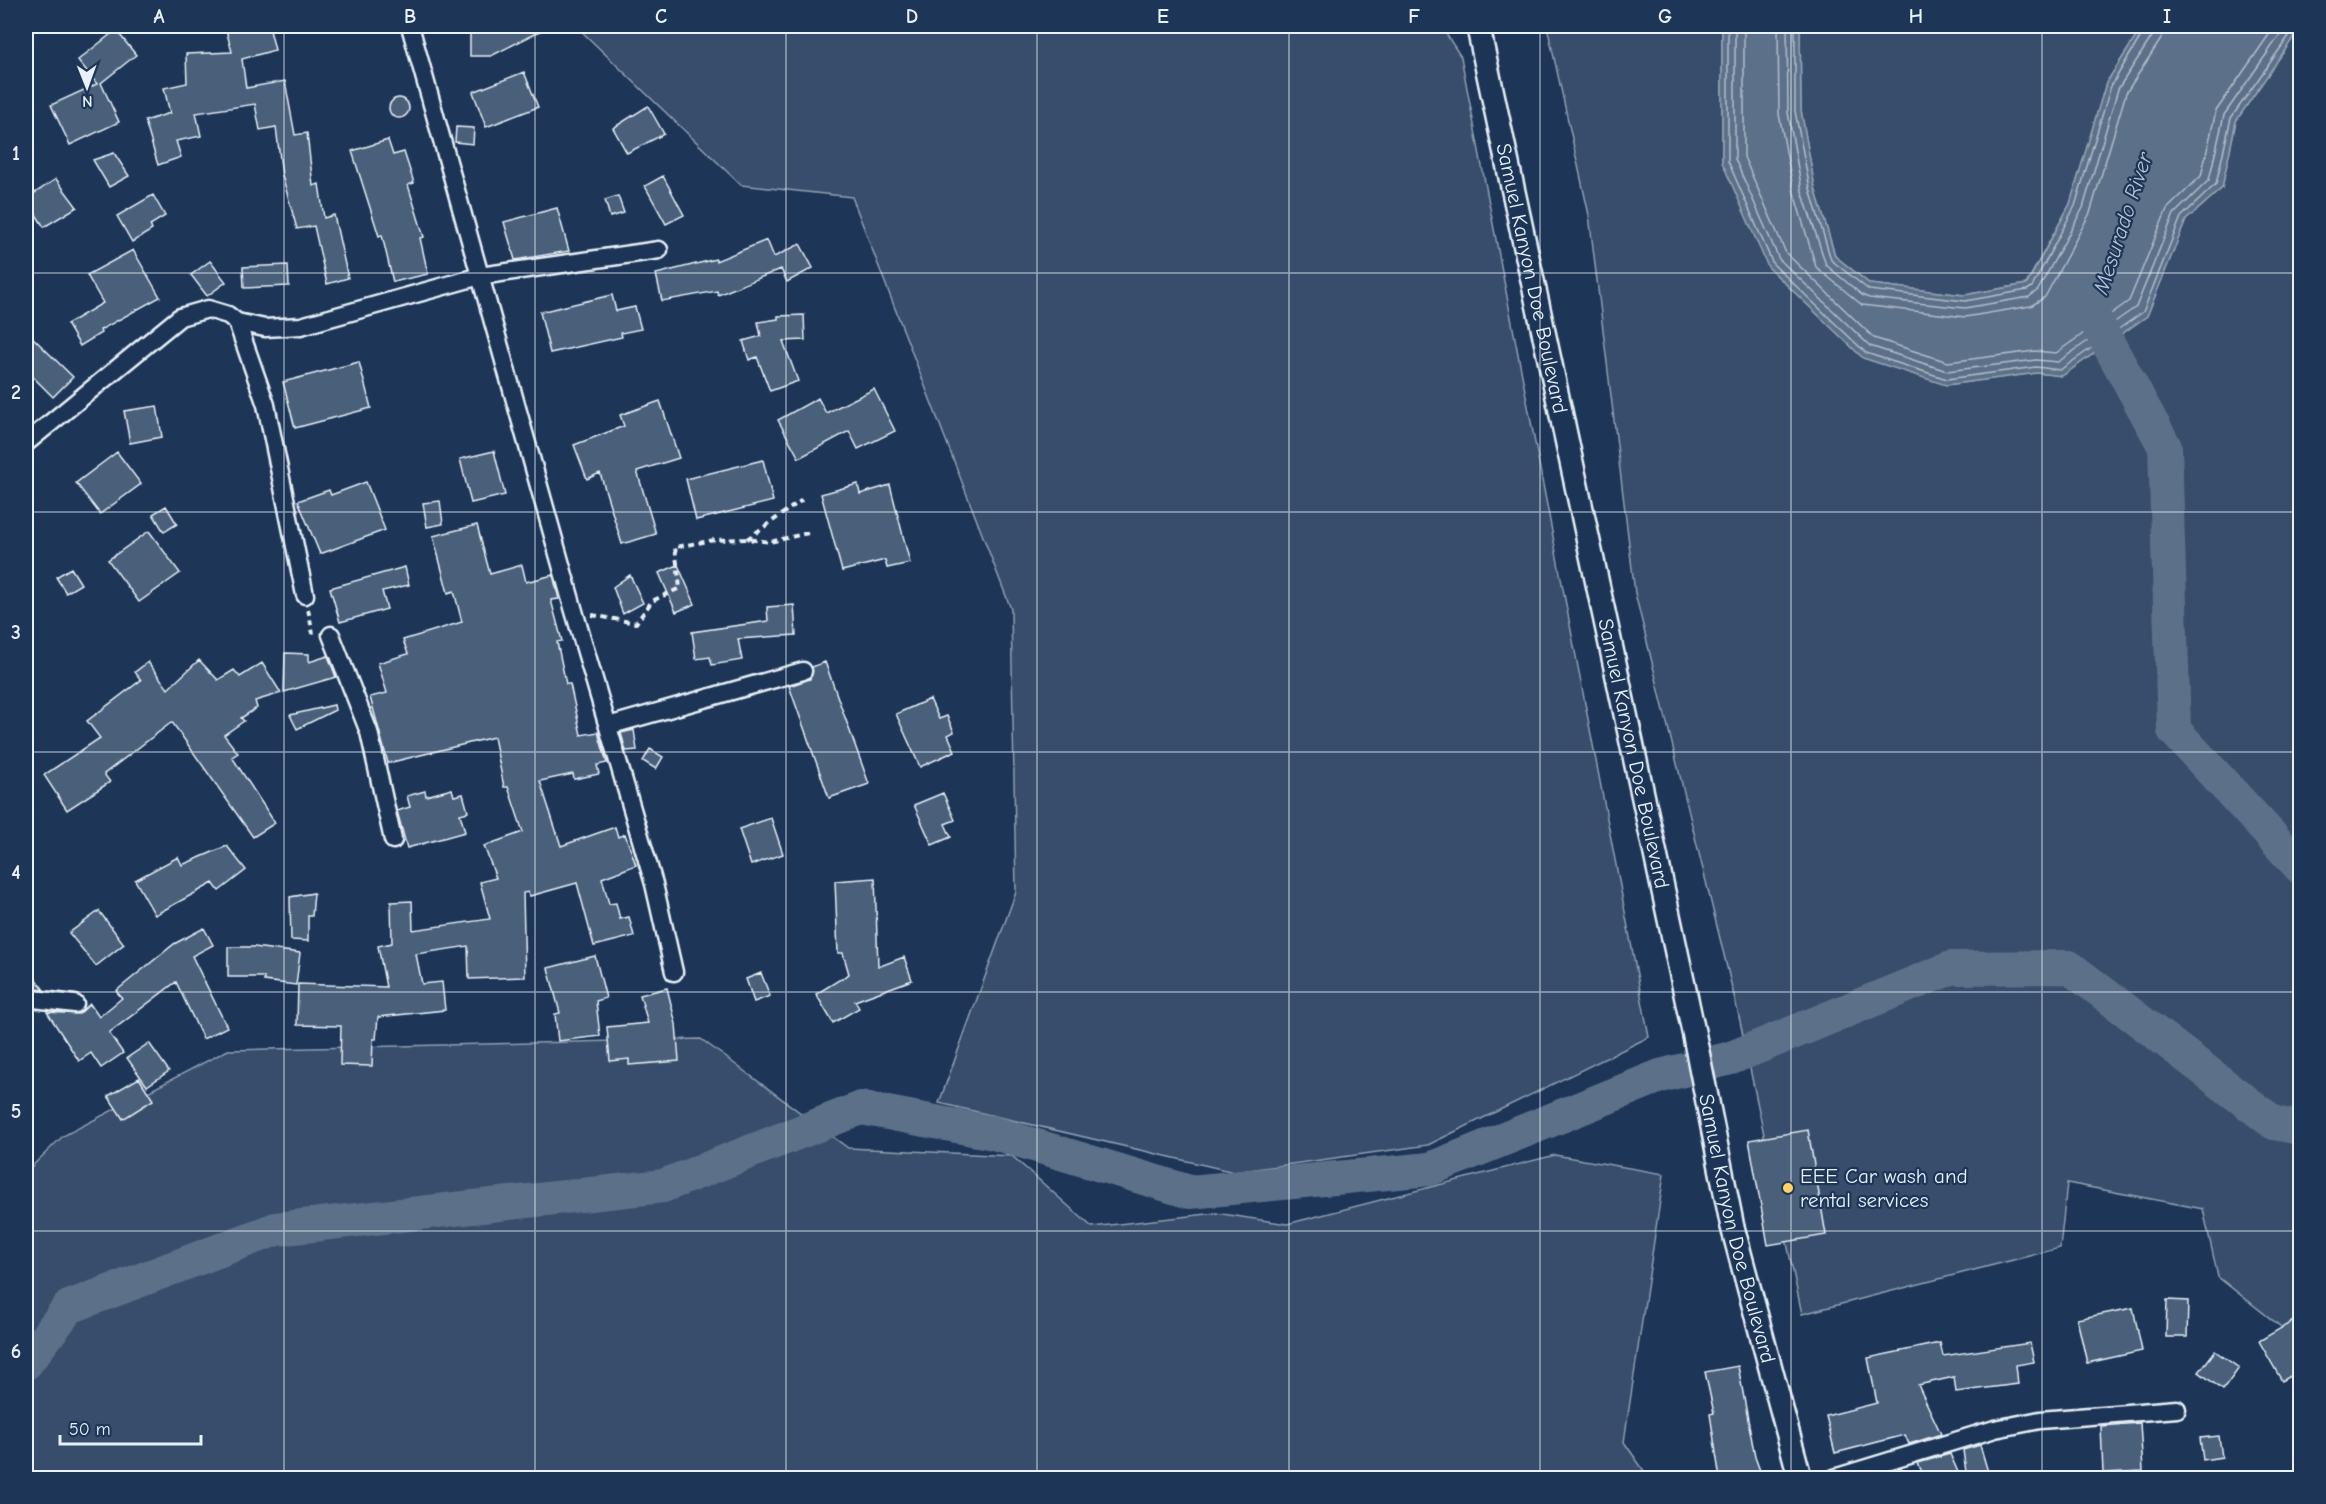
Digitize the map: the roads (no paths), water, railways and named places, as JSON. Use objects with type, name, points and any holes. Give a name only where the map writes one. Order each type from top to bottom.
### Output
[{"type":"street","points":[[410,26],[574,611],[654,884],[674,972]]},
{"type":"street","name":"Samuel Kanyon Doe Boulevard","points":[[1478,26],[1694,1034],[1732,1225],[1800,1479]]},
{"type":"street","points":[[26,443],[180,317],[208,309],[228,315],[237,322],[265,328],[301,326],[480,276],[658,250]]},
{"type":"street","points":[[237,322],[266,405],[305,594]]},
{"type":"street","points":[[322,636],[369,732],[393,840]]},
{"type":"street","points":[[608,726],[803,672]]},
{"type":"street","points":[[26,998],[75,1004]]},
{"type":"street","points":[[1834,1479],[1995,1429],[2040,1420],[2176,1409]]},
{"type":"water","name":"Mesurado River","points":[[1722,26],[1800,26],[1801,110],[1815,188],[1835,256],[1870,284],[1964,295],[2027,284],[2070,204],[2106,83],[2143,26],[2300,26],[2300,28],[2236,121],[2222,188],[2186,220],[2147,316],[2062,376],[2037,373],[1946,385],[1863,358],[1768,267],[1722,162]]},
{"type":"waterway","points":[[2092,314],[2165,447],[2174,730],[2300,867]]},
{"type":"waterway","points":[[26,1363],[69,1307],[276,1229],[663,1186],[861,1108],[994,1133],[1190,1192],[1430,1169],[1660,1076],[1731,1058],[1951,968],[2069,967],[2274,1123],[2300,1128]]},
{"type":"place","name":"EEE Car wash and rental services","points":[[1788,1188]]}]
